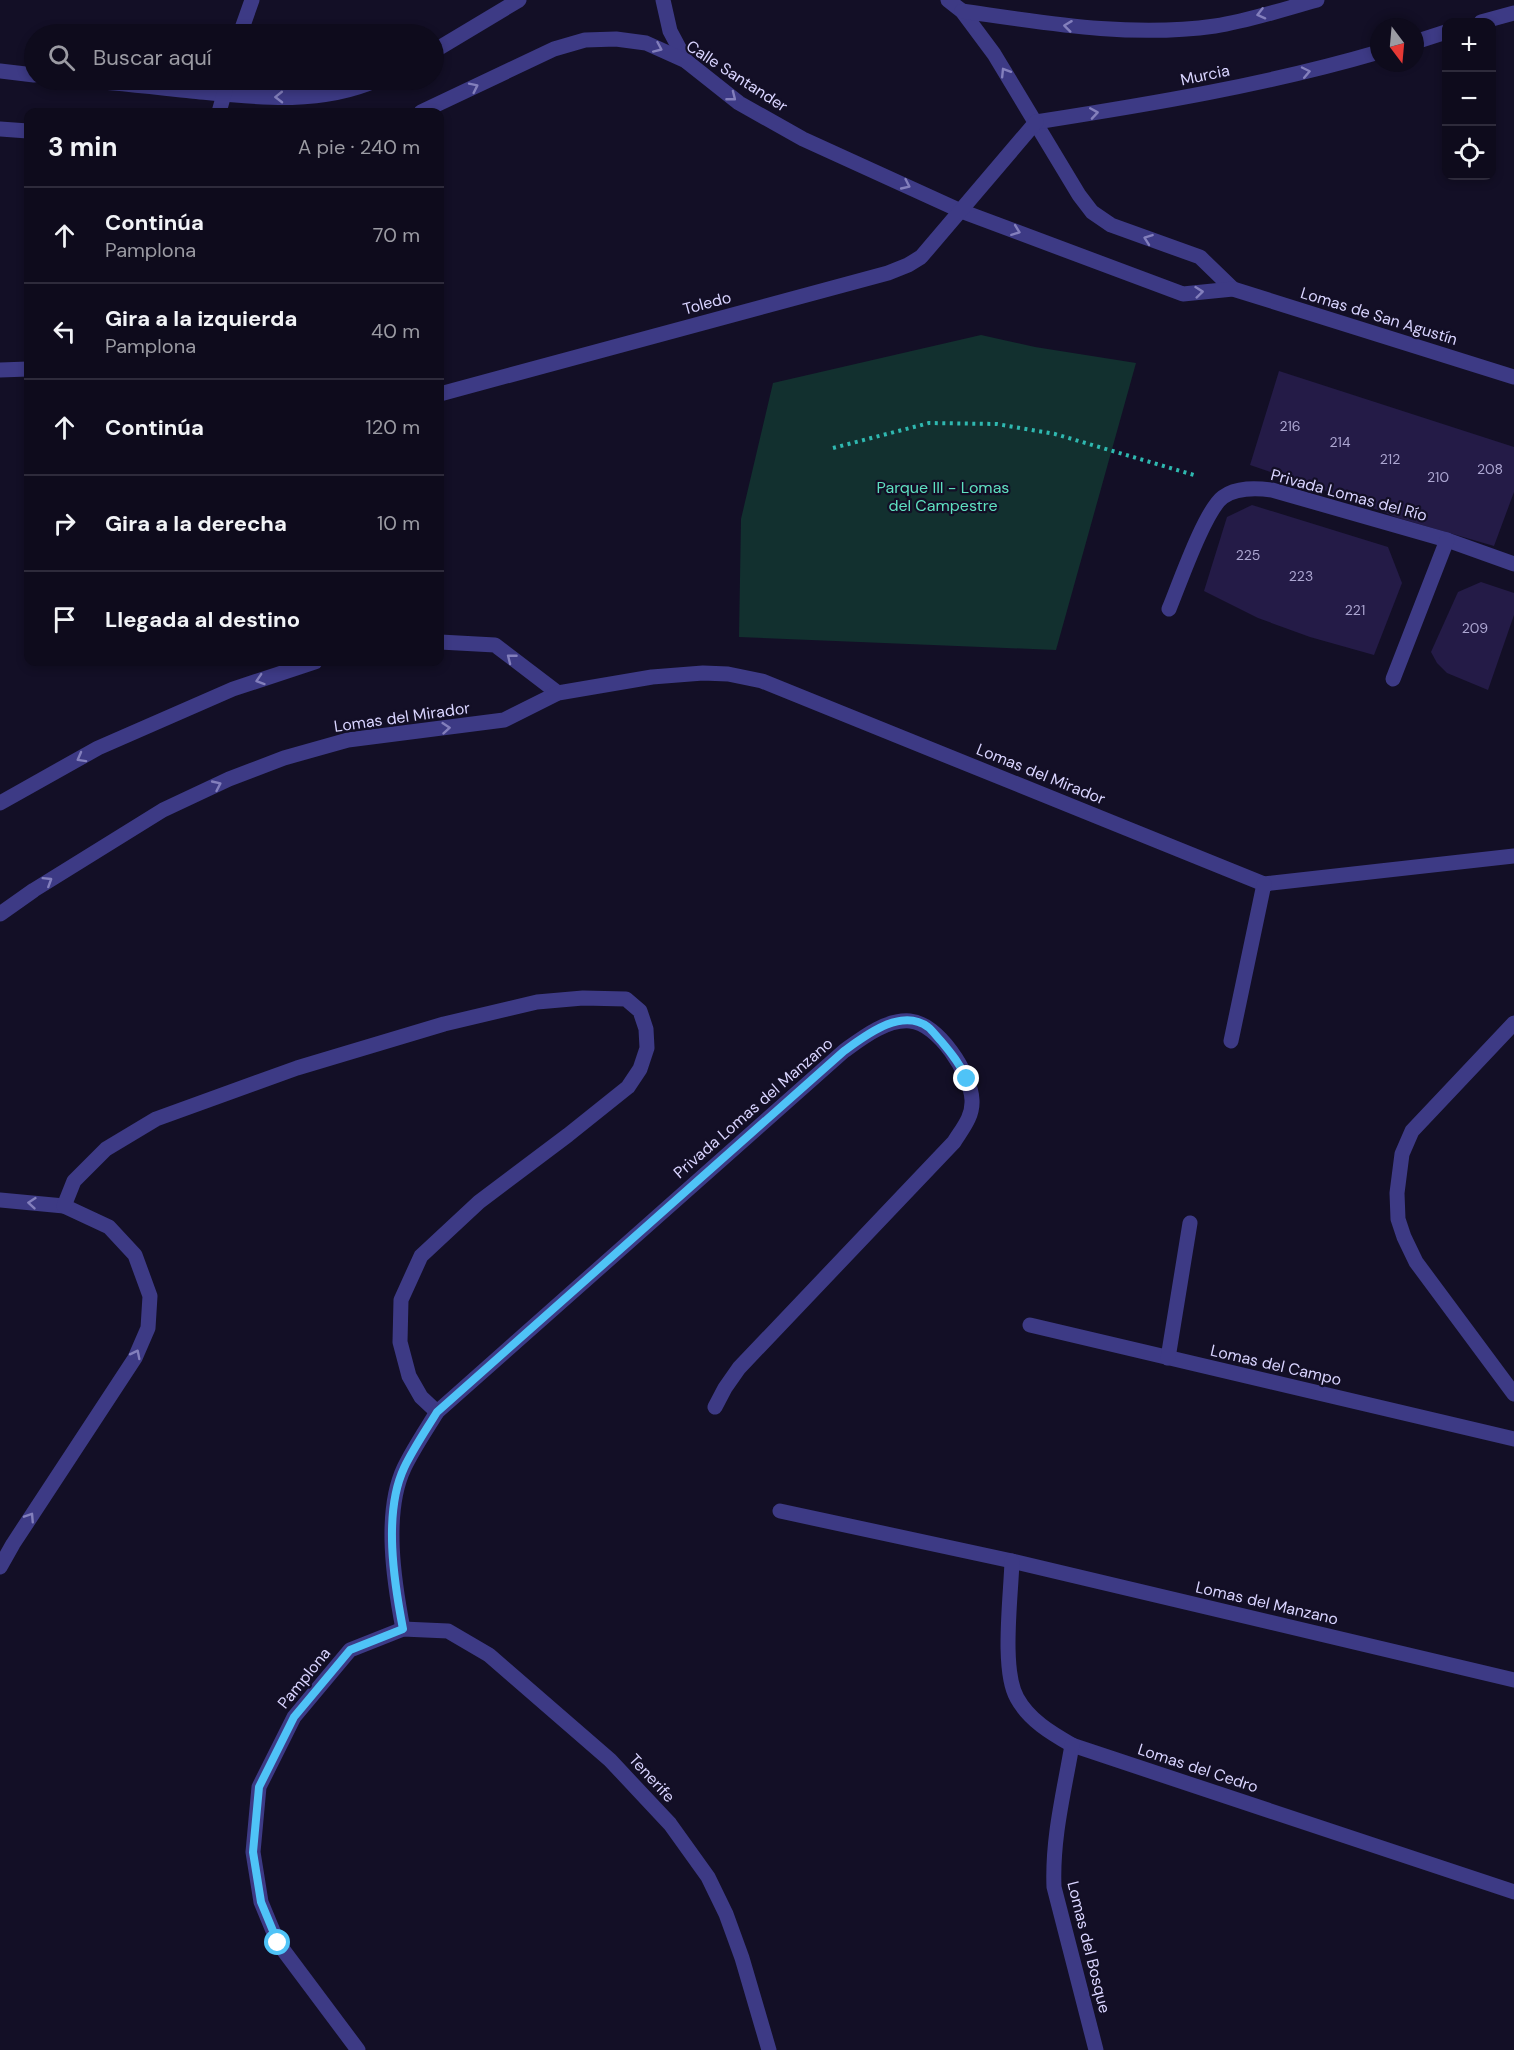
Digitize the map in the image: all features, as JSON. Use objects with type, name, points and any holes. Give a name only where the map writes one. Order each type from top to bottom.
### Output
[{"type":"street","points":[[244,24],[252,0]]},
{"type":"street","points":[[444,45],[519,0]]},
{"type":"street","points":[[663,0],[670,31],[686,61]]},
{"type":"street","points":[[948,0],[962,11],[994,54],[1036,122]]},
{"type":"street","points":[[962,11],[1075,27],[1148,32],[1216,26],[1317,0]]},
{"type":"street","points":[[1495,18],[1514,13]]},
{"type":"street","points":[[1424,39],[1442,33]]},
{"type":"street","name":"Calle Santander","points":[[429,108],[554,49],[585,40],[616,39],[646,43],[686,61],[739,103],[803,139],[961,211]]},
{"type":"street","name":"Murcia","points":[[1036,122],[1180,99],[1320,69],[1370,55]]},
{"type":"street","points":[[0,71],[24,74]]},
{"type":"street","points":[[220,108],[225,90]]},
{"type":"street","points":[[240,90],[277,98],[323,95],[347,90]]},
{"type":"street","name":"Toledo","points":[[444,393],[888,273],[908,265],[921,257],[1036,122]]},
{"type":"street","name":"Lomas de San Agustín","points":[[1036,122],[1079,195],[1092,212],[1111,225],[1200,257],[1233,289]]},
{"type":"street","points":[[0,129],[24,132]]},
{"type":"street","name":"Lomas de San Agustín","points":[[961,211],[1183,294],[1233,289],[1514,377]]},
{"type":"street","points":[[0,370],[24,369]]},
{"type":"street","name":"Privada Lomas del Río","points":[[1169,609],[1210,513],[1222,497],[1236,490],[1272,490],[1447,540],[1514,564]]},
{"type":"street","points":[[1393,679],[1447,540]]},
{"type":"street","points":[[444,642],[495,645],[558,693]]},
{"type":"street","points":[[0,802],[98,748],[233,689],[303,666]]},
{"type":"street","name":"Lomas del Mirador","points":[[0,915],[34,890],[154,816],[229,779],[284,758],[348,740],[504,720],[558,693],[652,677],[703,672],[762,681],[1264,884],[1514,856]]},
{"type":"street","points":[[1231,1041],[1264,884]]},
{"type":"street","points":[[64,1206],[74,1181],[106,1149],[156,1119],[297,1068],[444,1024],[537,1002],[583,998],[626,999],[640,1011],[646,1029],[647,1048],[640,1069],[628,1087],[479,1202],[421,1256],[401,1300],[400,1342],[409,1376],[421,1397],[437,1412],[403,1469],[395,1503],[392,1550],[395,1588],[403,1629]]},
{"type":"street","name":"Privada Lomas del Manzano","points":[[437,1412],[844,1051],[870,1032],[896,1022],[920,1023],[929,1028],[958,1060],[967,1079],[972,1100],[970,1118],[954,1142],[739,1368],[715,1407]]},
{"type":"street","points":[[1514,1023],[1412,1131],[1402,1154],[1396,1193],[1398,1219],[1416,1262],[1514,1394]]},
{"type":"street","points":[[0,1200],[64,1206],[109,1227],[135,1255],[150,1296],[148,1328],[135,1358],[0,1567]]},
{"type":"street","points":[[1168,1358],[1190,1223]]},
{"type":"street","name":"Lomas del Campo","points":[[1030,1325],[1514,1439]]},
{"type":"street","points":[[780,1511],[1012,1561]]},
{"type":"street","name":"Lomas del Manzano","points":[[1012,1561],[1514,1680]]},
{"type":"street","name":"Lomas del Cedro","points":[[1012,1561],[1008,1663],[1010,1682],[1017,1699],[1030,1716],[1048,1731],[1072,1745],[1514,1892]]},
{"type":"street","name":"Pamplona","points":[[358,2050],[278,1943],[261,1902],[253,1852],[259,1787],[294,1717],[350,1650],[403,1629]]},
{"type":"street","name":"Tenerife","points":[[403,1629],[448,1631],[489,1655],[610,1760],[670,1824],[708,1876],[726,1914],[742,1958],[769,2050]]},
{"type":"street","name":"Lomas del Bosque","points":[[1072,1745],[1056,1832],[1053,1860],[1054,1887],[1096,2050]]},
{"type":"path","points":[[833,448],[929,423],[997,424],[1055,434],[1194,475]]},
{"type":"green space","name":"Parque III - Lomas del Campestre","points":[[981,335],[1035,347],[1136,363],[1056,650],[739,637],[741,519],[773,383]]},
{"type":"building","points":[[1279,371],[1514,447],[1514,492],[1494,546],[1398,518],[1250,465]]},
{"type":"building","points":[[1252,505],[1388,547],[1402,583],[1374,655],[1310,637],[1258,618],[1204,591],[1227,517]]},
{"type":"building","points":[[1481,582],[1514,593],[1514,615],[1488,690],[1447,673],[1437,663],[1431,652],[1458,592]]},
{"type":"route","points":[[278,1943],[261,1902],[253,1852],[259,1787],[294,1717],[350,1650],[403,1629],[395,1588],[392,1550],[395,1503],[403,1469],[437,1412],[844,1051],[870,1032],[896,1022],[920,1023],[929,1028],[958,1060],[967,1079]]}]
